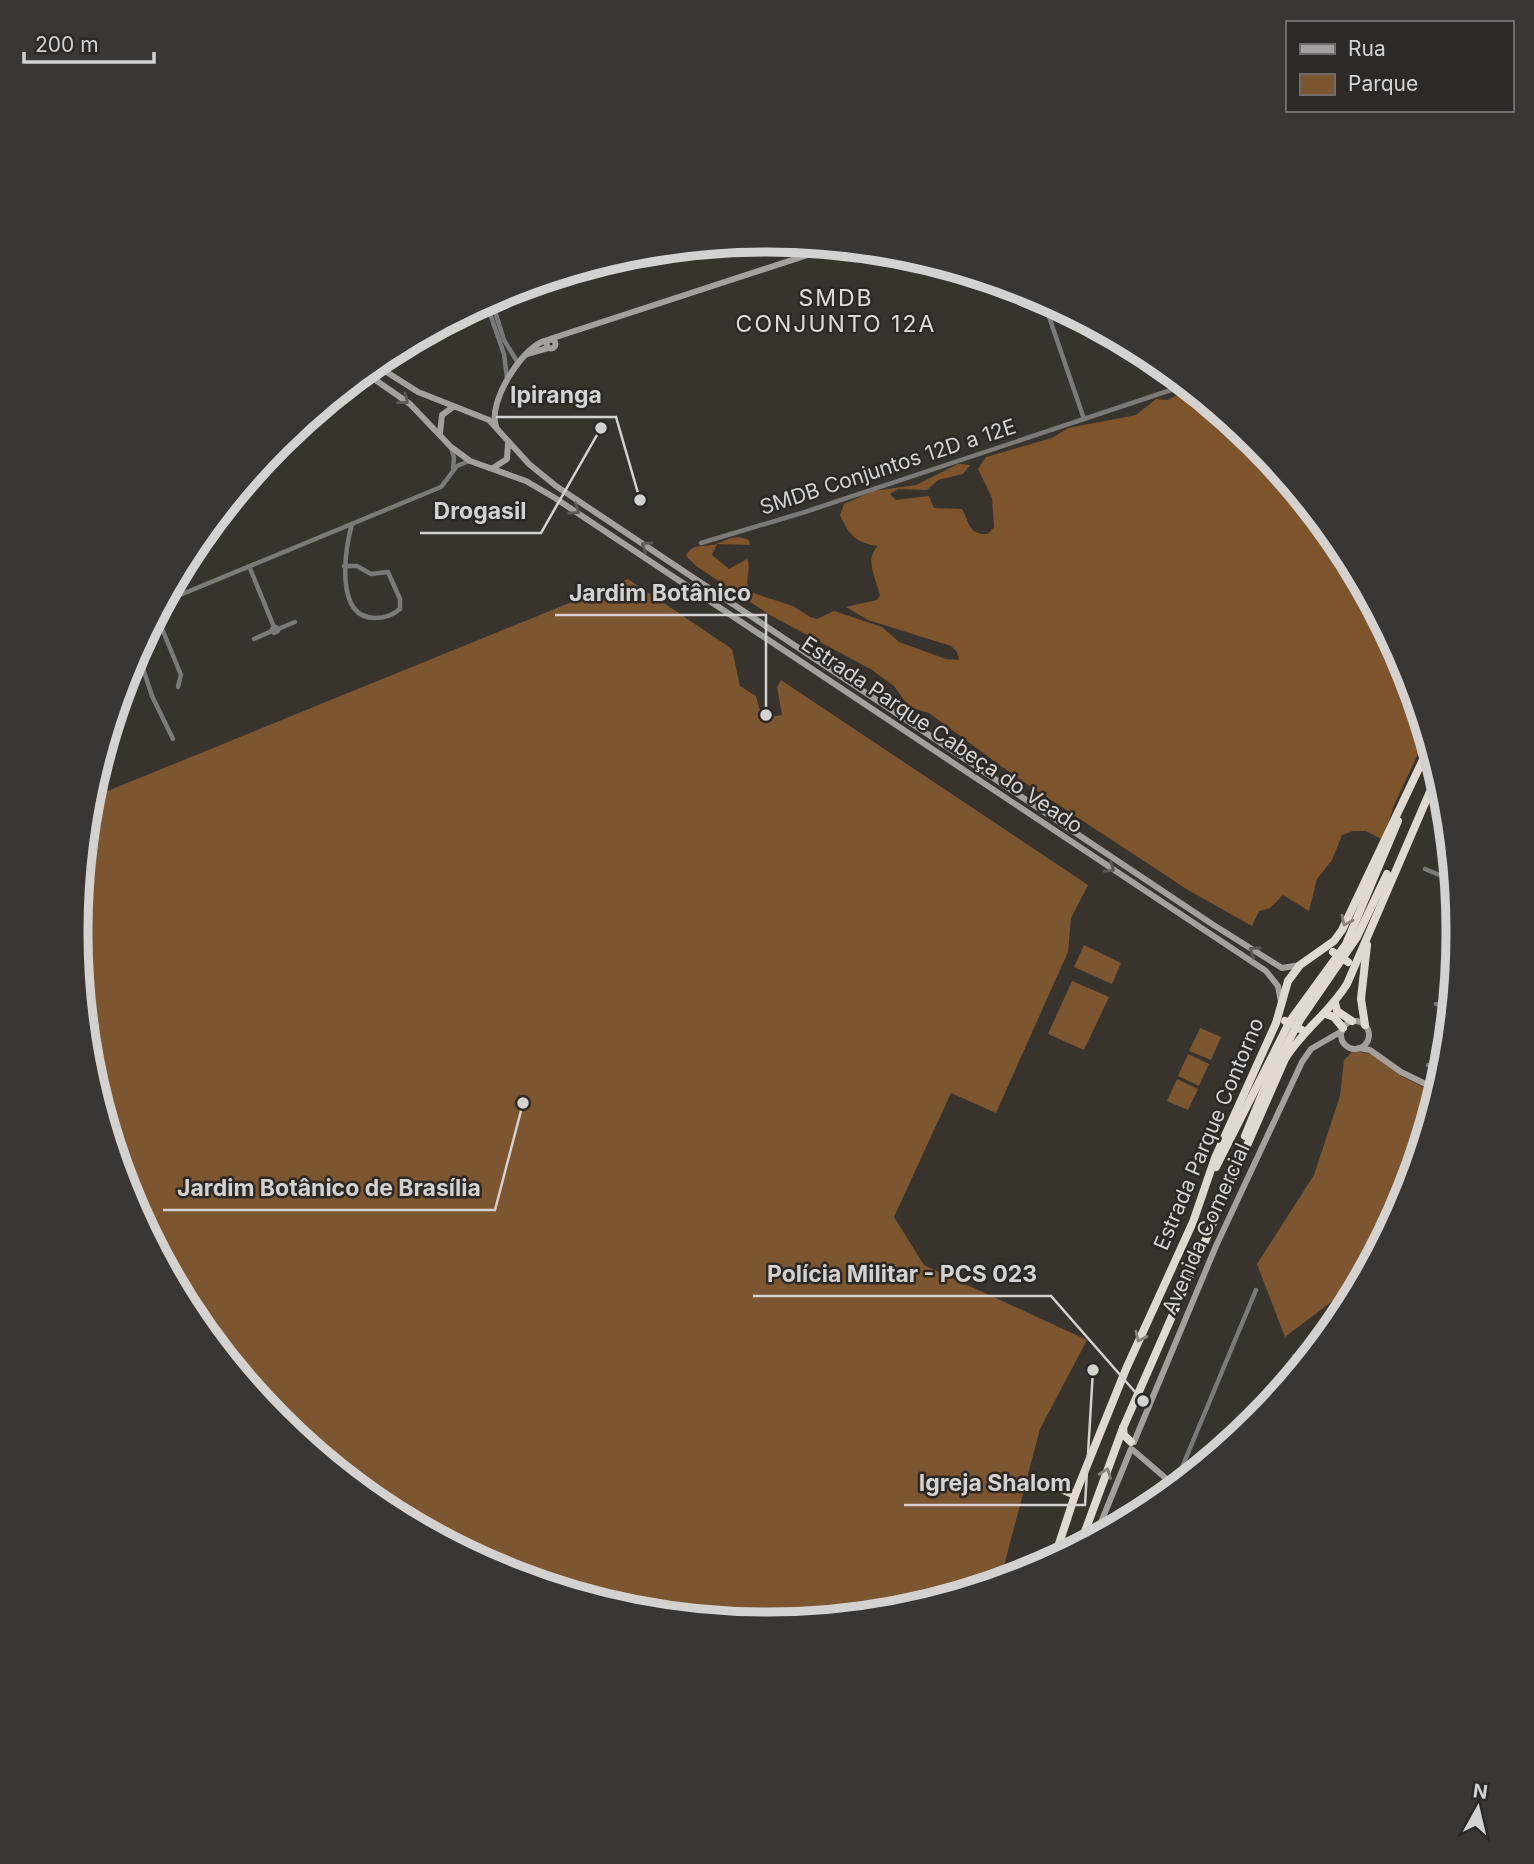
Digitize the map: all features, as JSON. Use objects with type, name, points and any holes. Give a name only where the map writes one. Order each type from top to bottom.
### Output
[{"type":"highway","name":"Estrada Parque Contorno","points":[[1058,1545],[1075,1495],[1126,1369],[1212,1173],[1215,1158],[1282,1004],[1288,981],[1300,965],[1335,941],[1342,930],[1424,759]]},
{"type":"highway","name":"Estrada Parque Contorno","points":[[1085,1532],[1116,1443],[1285,1059],[1292,1048],[1335,1003],[1431,789]]},
{"type":"highway","points":[[1212,1173],[1228,1147],[1289,1022],[1337,951],[1377,877],[1407,795]]},
{"type":"highway","points":[[1237,1166],[1246,1133],[1270,1076],[1300,1020],[1357,937],[1427,797]]},
{"type":"highway","points":[[1365,1025],[1361,999],[1370,927]]},
{"type":"highway","points":[[1320,952],[1337,951],[1348,962],[1351,972]]},
{"type":"highway","points":[[1335,1003],[1337,1011],[1352,1021]]},
{"type":"highway","points":[[1282,1004],[1285,1021],[1302,1030],[1315,1026]]},
{"type":"highway","points":[[1326,1014],[1334,1017],[1342,1029]]},
{"type":"highway","points":[[1123,1428],[1124,1435],[1133,1447]]},
{"type":"highway","points":[[1116,1443],[1133,1447]]},
{"type":"highway","points":[[1059,1488],[1075,1495]]},
{"type":"main road","points":[[384,371],[418,393],[453,407],[477,413],[489,411],[520,360],[569,333],[811,254]]},
{"type":"main road","points":[[373,378],[410,404],[440,433]]},
{"type":"main road","points":[[495,405],[493,416],[496,428]]},
{"type":"main road","points":[[440,433],[442,415],[453,407]]},
{"type":"main road","name":"Estrada Parque Cabeça do Veado","points":[[477,413],[556,486],[1272,963],[1282,968],[1300,965]]},
{"type":"main road","name":"Estrada Parque Cabeça do Veado","points":[[440,433],[451,447],[470,461],[541,489],[613,535],[1266,971],[1278,986],[1282,1004]]},
{"type":"main road","points":[[493,468],[507,459],[508,443]]},
{"type":"main road","points":[[1073,844],[1079,835]]},
{"type":"main road","points":[[1082,849],[1087,841]]},
{"type":"main road","points":[[1345,1044],[1342,1029],[1352,1021],[1365,1025],[1380,1056]]},
{"type":"main road","name":"Avenida Comercial","points":[[1101,1523],[1243,1187],[1303,1062],[1311,1049],[1342,1029]]},
{"type":"main road","points":[[1359,1048],[1369,1037]]},
{"type":"main road","points":[[1325,1041],[1345,1044],[1380,1056],[1401,1072],[1428,1085]]},
{"type":"main road","points":[[1133,1447],[1168,1481]]},
{"type":"street","points":[[494,310],[504,340],[520,360]]},
{"type":"street","points":[[489,312],[504,354],[508,382]]},
{"type":"street","points":[[1048,314],[1084,419]]},
{"type":"street","name":"SMDB Conjuntos 12D a 12E","points":[[701,543],[805,512],[1175,389]]},
{"type":"street","points":[[177,596],[442,487],[452,470],[454,458],[451,447]]},
{"type":"street","points":[[452,470],[470,461]]},
{"type":"street","points":[[344,566],[357,566],[371,574],[388,572],[400,599],[400,609],[379,618],[359,614],[350,598],[344,566],[344,551],[352,524]]},
{"type":"street","points":[[248,566],[275,629]]},
{"type":"street","points":[[254,639],[295,622]]},
{"type":"street","points":[[161,626],[181,675],[178,687]]},
{"type":"street","points":[[142,665],[152,696],[173,739]]},
{"type":"street","points":[[1425,869],[1444,877]]},
{"type":"street","points":[[1436,1004],[1442,1007]]},
{"type":"street","points":[[1428,1065],[1433,1067]]},
{"type":"street","points":[[1181,1471],[1256,1290]]},
{"type":"green space","points":[[628,579],[732,649],[740,686],[756,696],[762,718],[782,715],[777,687],[781,680],[1088,885],[1071,918],[1068,952],[996,1113],[951,1093],[894,1217],[924,1265],[1087,1340],[1040,1429],[1003,1568],[943,1588],[900,1598],[811,1610],[723,1610],[634,1598],[549,1575],[466,1541],[389,1497],[319,1443],[256,1380],[202,1310],[158,1233],[124,1150],[101,1065],[89,976],[89,888],[93,843],[102,793]]},
{"type":"green space","points":[[1084,945],[1121,963],[1112,984],[1074,967]]},
{"type":"green space","points":[[1072,981],[1109,997],[1084,1050],[1048,1034]]},
{"type":"green space","points":[[1200,1028],[1221,1037],[1211,1060],[1189,1051]]},
{"type":"green space","points":[[1353,1051],[1371,1054],[1401,1076],[1427,1089],[1395,1192],[1355,1272],[1342,1294],[1285,1337],[1257,1264],[1314,1175],[1340,1096],[1344,1060]]},
{"type":"green space","points":[[1188,1054],[1209,1064],[1199,1086],[1178,1076]]},
{"type":"green space","points":[[1177,1079],[1198,1089],[1188,1110],[1167,1101]]},
{"type":"shaded area","points":[[1181,393],[1215,421],[1278,484],[1306,518],[1332,554],[1376,631],[1395,672],[1421,748],[1394,805],[1383,840],[1366,831],[1353,831],[1342,835],[1332,860],[1317,879],[1309,911],[1283,895],[1270,908],[1259,911],[1252,926],[1188,890],[1016,777],[929,713],[909,707],[894,686],[872,670],[770,615],[696,566],[686,556],[695,547],[736,537],[744,538],[749,540],[750,545],[717,544],[712,555],[729,569],[747,559],[747,584],[750,592],[793,606],[817,619],[834,611],[882,627],[899,642],[946,659],[959,660],[957,652],[951,646],[868,620],[846,607],[877,600],[880,596],[871,563],[878,546],[864,543],[850,533],[840,515],[844,504],[873,491],[916,485],[958,464],[970,465],[963,474],[938,480],[927,490],[898,489],[890,494],[896,500],[929,496],[934,508],[962,509],[973,530],[988,534],[994,527],[992,498],[978,469],[986,457],[1052,438],[1068,428],[1136,415],[1156,399],[1167,400]]},
{"type":"place","name":"Drogasil","points":[[601,428]]},
{"type":"place","name":"Ipiranga","points":[[640,500]]},
{"type":"place","name":"Jardim Botânico","points":[[766,715]]},
{"type":"place","name":"Jardim Botânico de Brasília","points":[[523,1103]]},
{"type":"place","name":"Igreja Shalom","points":[[1093,1370]]},
{"type":"place","name":"Polícia Militar - PCS 023","points":[[1143,1401]]},
{"type":"district","name":"SMDB CONJUNTO 12A","points":[[836,311]]}]
